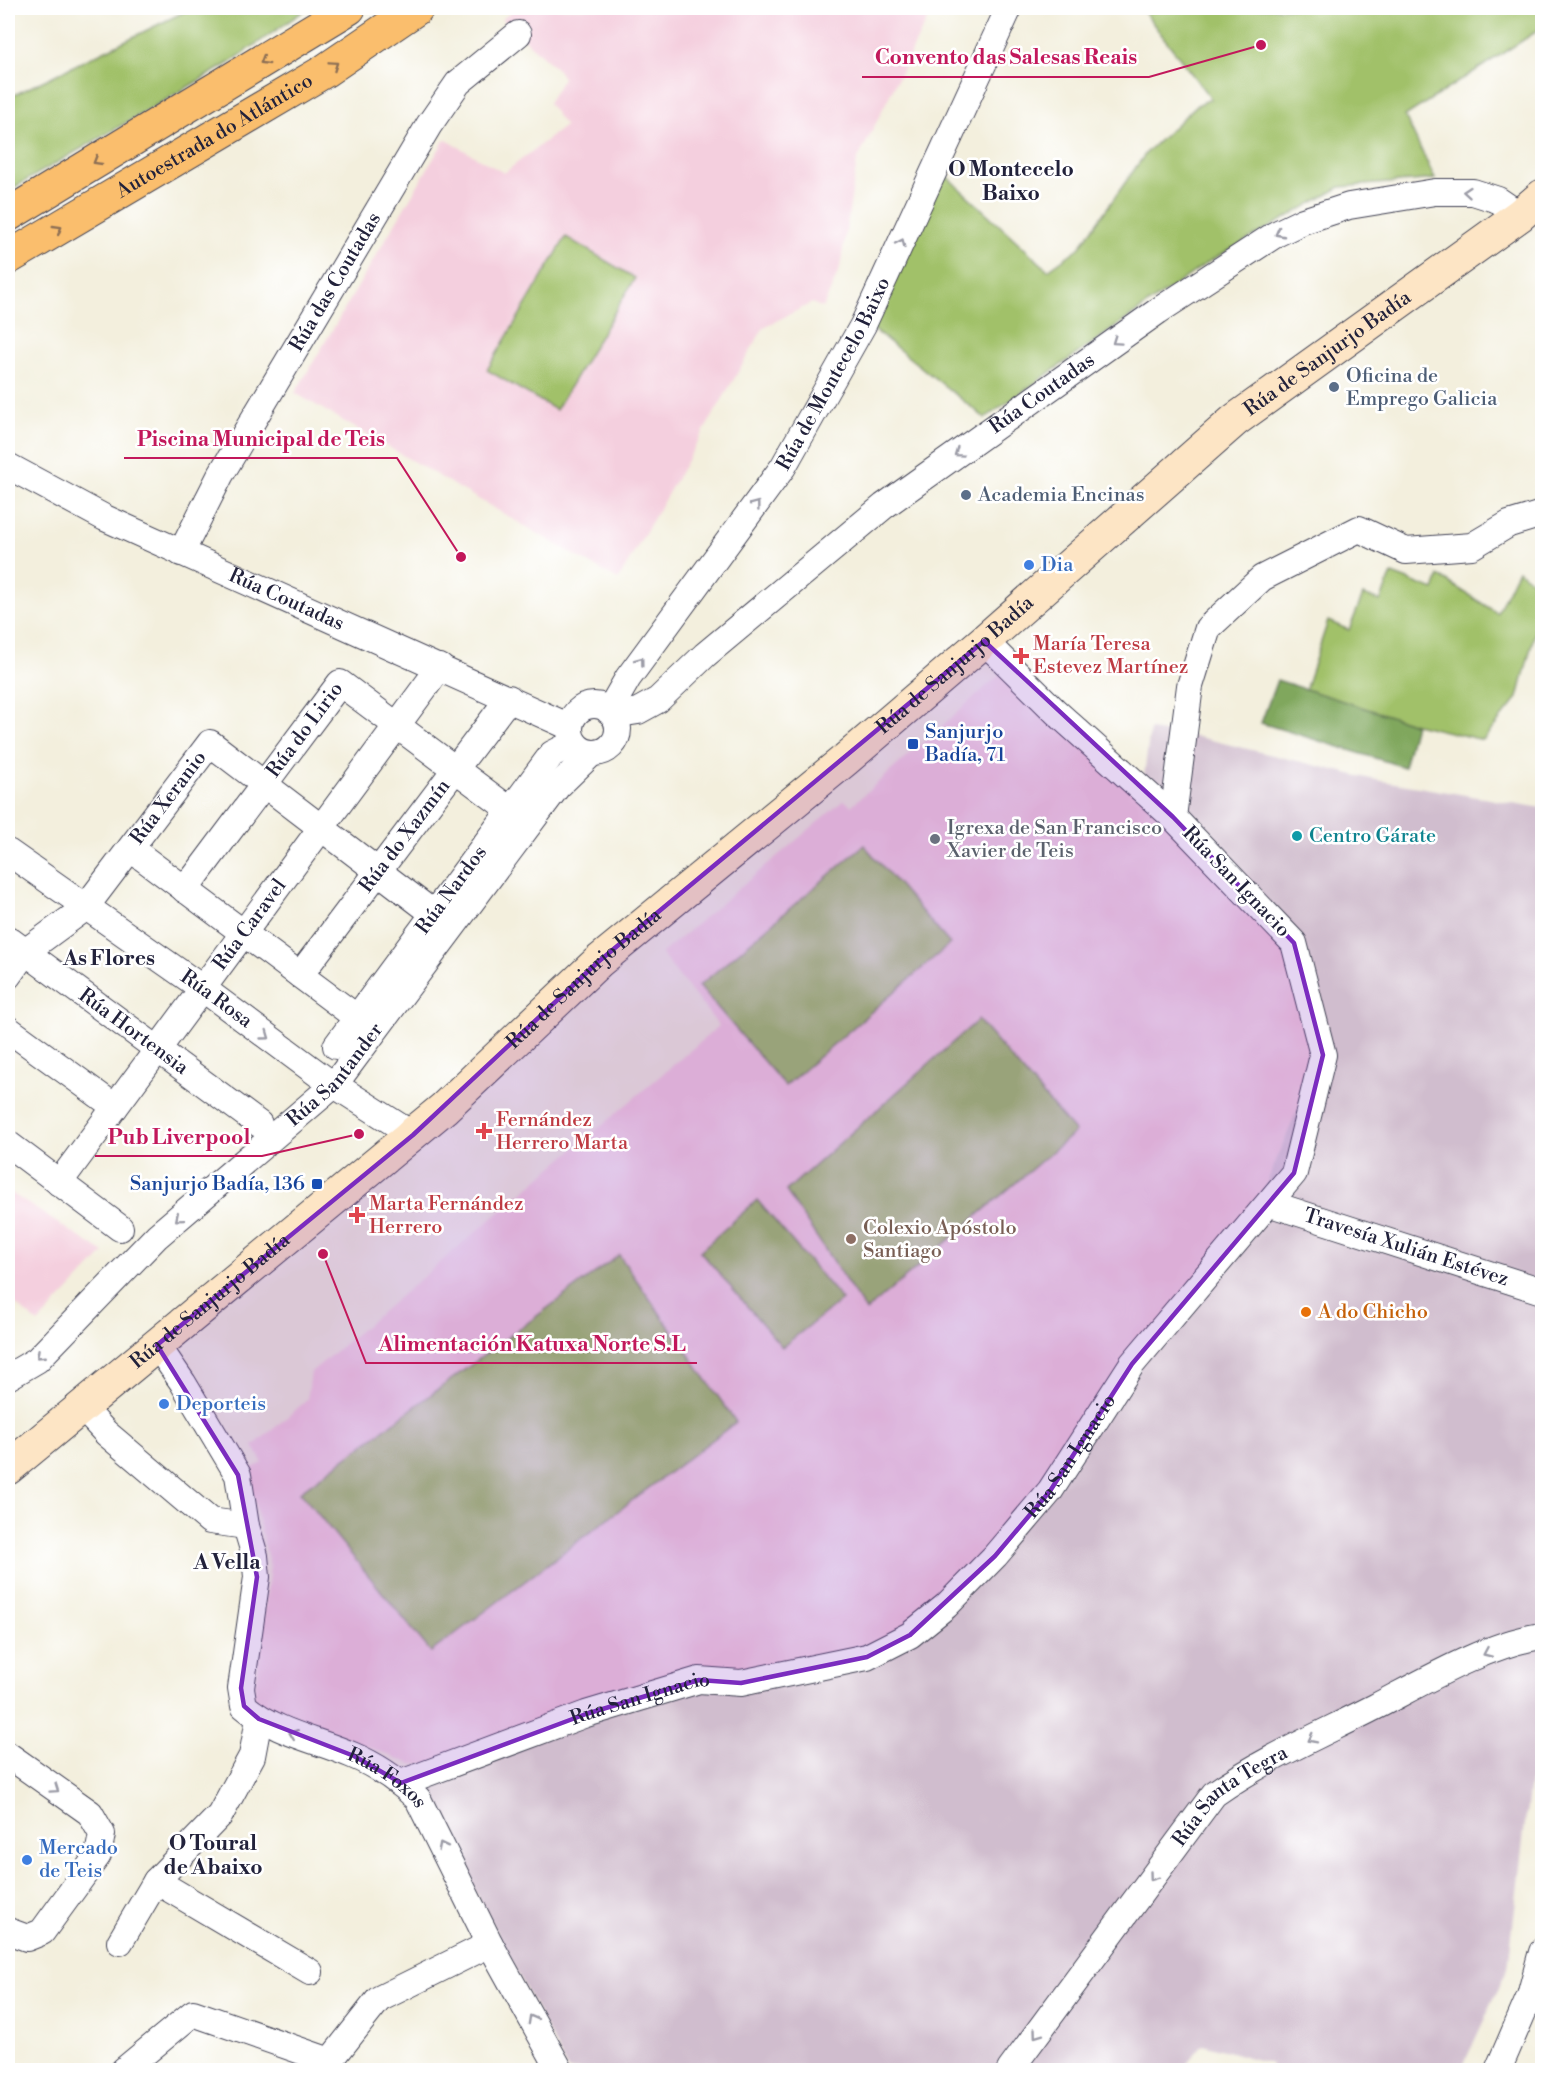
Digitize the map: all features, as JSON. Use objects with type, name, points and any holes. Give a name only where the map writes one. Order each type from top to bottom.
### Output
[{"type":"highway","name":"Autoestrada do Atlántico","points":[[8,215],[349,8]]},
{"type":"highway","name":"Autoestrada do Atlántico","points":[[8,258],[323,72],[417,8]]},
{"type":"main road","name":"Rúa de Sanjurjo Badía","points":[[8,1468],[413,1135],[598,962],[845,760],[1235,420],[1531,205]]},
{"type":"street","name":"Rúa de Montecelo Baixo","points":[[611,713],[628,678],[783,467],[863,325],[1009,8]]},
{"type":"street","name":"Rúa das Coutadas","points":[[181,553],[221,474],[429,125],[458,83],[518,34]]},
{"type":"street","name":"Rúa Coutadas","points":[[611,713],[638,711],[658,700],[705,655],[884,506],[1158,311],[1276,234],[1303,221],[1349,206],[1435,192],[1473,192],[1498,200],[1531,205]]},
{"type":"street","name":"Rúa Coutadas","points":[[8,466],[68,500],[181,553],[509,699],[578,741]]},
{"type":"street","name":"Rúa San Ignacio","points":[[1173,817],[1190,686],[1208,628],[1262,578],[1359,529],[1406,551],[1472,546],[1509,524],[1542,514]]},
{"type":"street","name":"Rúa San Ignacio","points":[[401,1783],[586,1714],[699,1680],[741,1683],[867,1657],[910,1635],[946,1606],[986,1565],[1050,1491],[1132,1364],[1271,1204],[1294,1173],[1323,1055],[1294,943],[1173,817],[1056,712],[984,641]]},
{"type":"street","name":"Rúa Caravel","points":[[59,1183],[440,667]]},
{"type":"street","name":"Rúa do Lirio","points":[[185,890],[340,683],[510,810]]},
{"type":"street","name":"Rúa do Xazmín","points":[[300,975],[509,699]]},
{"type":"street","points":[[594,705],[611,713],[618,731],[615,741],[599,753],[578,741],[572,718],[585,707],[594,705]]},
{"type":"street","name":"Rúa Nardos","points":[[336,1046],[552,754],[578,741]]},
{"type":"street","name":"Rúa Santander","points":[[8,1377],[37,1360],[157,1236],[335,1084],[557,787],[578,741]]},
{"type":"street","name":"Rúa Xeranio","points":[[8,976],[16,946],[85,908],[210,743],[433,913]]},
{"type":"street","points":[[131,849],[356,1017]]},
{"type":"street","name":"Rúa Rosa","points":[[8,852],[335,1084]]},
{"type":"street","name":"Rúa Hortensia","points":[[16,946],[260,1125]]},
{"type":"street","points":[[8,1029],[115,1107]]},
{"type":"street","points":[[335,1084],[413,1135]]},
{"type":"street","points":[[8,1144],[120,1228]]},
{"type":"street","name":"Travesía Xulián Estévez","points":[[1271,1204],[1542,1292]]},
{"type":"street","name":"Rúa Foxos","points":[[157,1345],[179,1376],[238,1475],[246,1526],[255,1556],[257,1577],[241,1688],[244,1706],[260,1719],[292,1734],[354,1756],[401,1783],[418,1798],[490,1944],[560,2070]]},
{"type":"street","points":[[81,1406],[106,1433],[210,1521],[246,1526]]},
{"type":"street","name":"Rúa Santa Tegra","points":[[1010,2070],[1214,1794],[1244,1773],[1440,1674],[1520,1639],[1542,1636]]},
{"type":"street","points":[[120,1942],[156,1881],[220,1815],[252,1756],[260,1719]]},
{"type":"street","points":[[8,1755],[90,1814],[102,1834],[98,1855],[42,1932],[27,1938],[8,1931]]},
{"type":"street","points":[[156,1881],[310,1972]]},
{"type":"street","points":[[124,2070],[193,2013],[330,2061],[379,1999],[490,1944]]},
{"type":"street","points":[[1498,2070],[1530,1996],[1542,1951]]},
{"type":"highlighted area","points":[[984,641],[1173,817],[1294,943],[1323,1055],[1294,1173],[1132,1364],[1050,1491],[995,1556],[910,1635],[867,1657],[741,1683],[699,1680],[586,1714],[401,1783],[354,1756],[259,1719],[244,1706],[241,1688],[257,1577],[238,1475],[157,1345],[413,1135],[598,962]]},
{"type":"shaded area","points":[[518,8],[933,8],[857,161],[840,268],[823,308],[812,303],[764,327],[618,580],[295,393],[445,139],[504,173],[565,126],[548,103],[563,78],[558,70],[502,19]]},
{"type":"shaded area","name":"Colexio Apóstolo Santiago","points":[[1004,671],[1218,869],[1290,950],[1307,1044],[1307,1081],[1302,1099],[1264,1189],[1039,1493],[956,1586],[892,1637],[428,1765],[411,1764],[280,1711],[275,1711],[274,1714],[257,1702],[254,1695],[270,1567],[247,1470],[263,1463],[253,1446],[307,1400],[311,1372],[719,1026],[661,954],[844,800],[851,806]]},
{"type":"shaded area","points":[[1150,730],[1198,737],[1371,779],[1542,808],[1542,1679],[1508,1968],[1461,2070],[1271,2070],[1272,2064],[1203,2044],[1182,2070],[568,2070],[433,1810],[428,1765],[735,1677],[881,1641],[909,1625],[1007,1533],[1264,1189],[1302,1099],[1307,1080],[1307,1044],[1290,950],[1141,798]]},
{"type":"shaded area","points":[[8,1191],[104,1253],[38,1323],[8,1298]]},
{"type":"green space","points":[[192,8],[308,8],[229,63],[8,191],[8,98]]},
{"type":"green space","points":[[1141,8],[1542,8],[1542,28],[1405,116],[1435,179],[1340,187],[1210,261],[985,418],[872,328],[944,174],[1048,270],[1079,248],[1146,153],[1197,105],[1211,99]]},
{"type":"green space","points":[[566,237],[635,278],[556,410],[487,370]]},
{"type":"green space","points":[[1518,570],[1542,589],[1542,604],[1518,698],[1483,740],[1415,724],[1305,690],[1328,621],[1349,630],[1363,595],[1380,601],[1392,574],[1434,590],[1439,576],[1497,613]]},
{"type":"green space","points":[[1277,680],[1415,724],[1404,767],[1261,723]]},
{"type":"green space","points":[[864,845],[950,944],[785,1086],[699,986]]},
{"type":"green space","points":[[978,1020],[1075,1132],[866,1311],[786,1191]]},
{"type":"green space","points":[[757,1200],[842,1300],[782,1347],[700,1251]]},
{"type":"green space","points":[[619,1255],[736,1422],[431,1652],[300,1492]]},
{"type":"place","name":"Convento das Salesas Reais","points":[[1261,45]]},
{"type":"place","name":"Oficina de Emprego Galicia","points":[[1334,387]]},
{"type":"place","name":"Academia Encinas","points":[[966,495]]},
{"type":"place","name":"Piscina Municipal de Teis","points":[[461,557]]},
{"type":"place","name":"Dia","points":[[1029,565]]},
{"type":"place","name":"María Teresa Estevez Martínez","points":[[1021,656]]},
{"type":"place","name":"Sanjurjo Badía, 71","points":[[913,744]]},
{"type":"place","name":"Centro Gárate","points":[[1297,836]]},
{"type":"place","name":"Igrexa de San Francisco Xavier de Teis","points":[[935,839]]},
{"type":"place","name":"Fernández Herrero Marta","points":[[484,1131]]},
{"type":"place","name":"Pub Liverpool","points":[[359,1134]]},
{"type":"place","name":"Sanjurjo Badía, 136","points":[[317,1184]]},
{"type":"place","name":"Marta Fernández Herrero","points":[[357,1215]]},
{"type":"place","name":"Colexio Apóstolo Santiago","points":[[851,1239]]},
{"type":"place","name":"Alimentación Katuxa Norte S.L","points":[[323,1254]]},
{"type":"place","name":"A do Chicho","points":[[1306,1312]]},
{"type":"place","name":"Deporteis","points":[[164,1404]]},
{"type":"place","name":"Mercado de Teis","points":[[27,1860]]},
{"type":"district","name":"O Montecelo Baixo","points":[[1011,182]]},
{"type":"district","name":"As Flores","points":[[109,959]]},
{"type":"district","name":"A Vella","points":[[227,1563]]},
{"type":"district","name":"O Toural de Abaixo","points":[[213,1856]]}]
